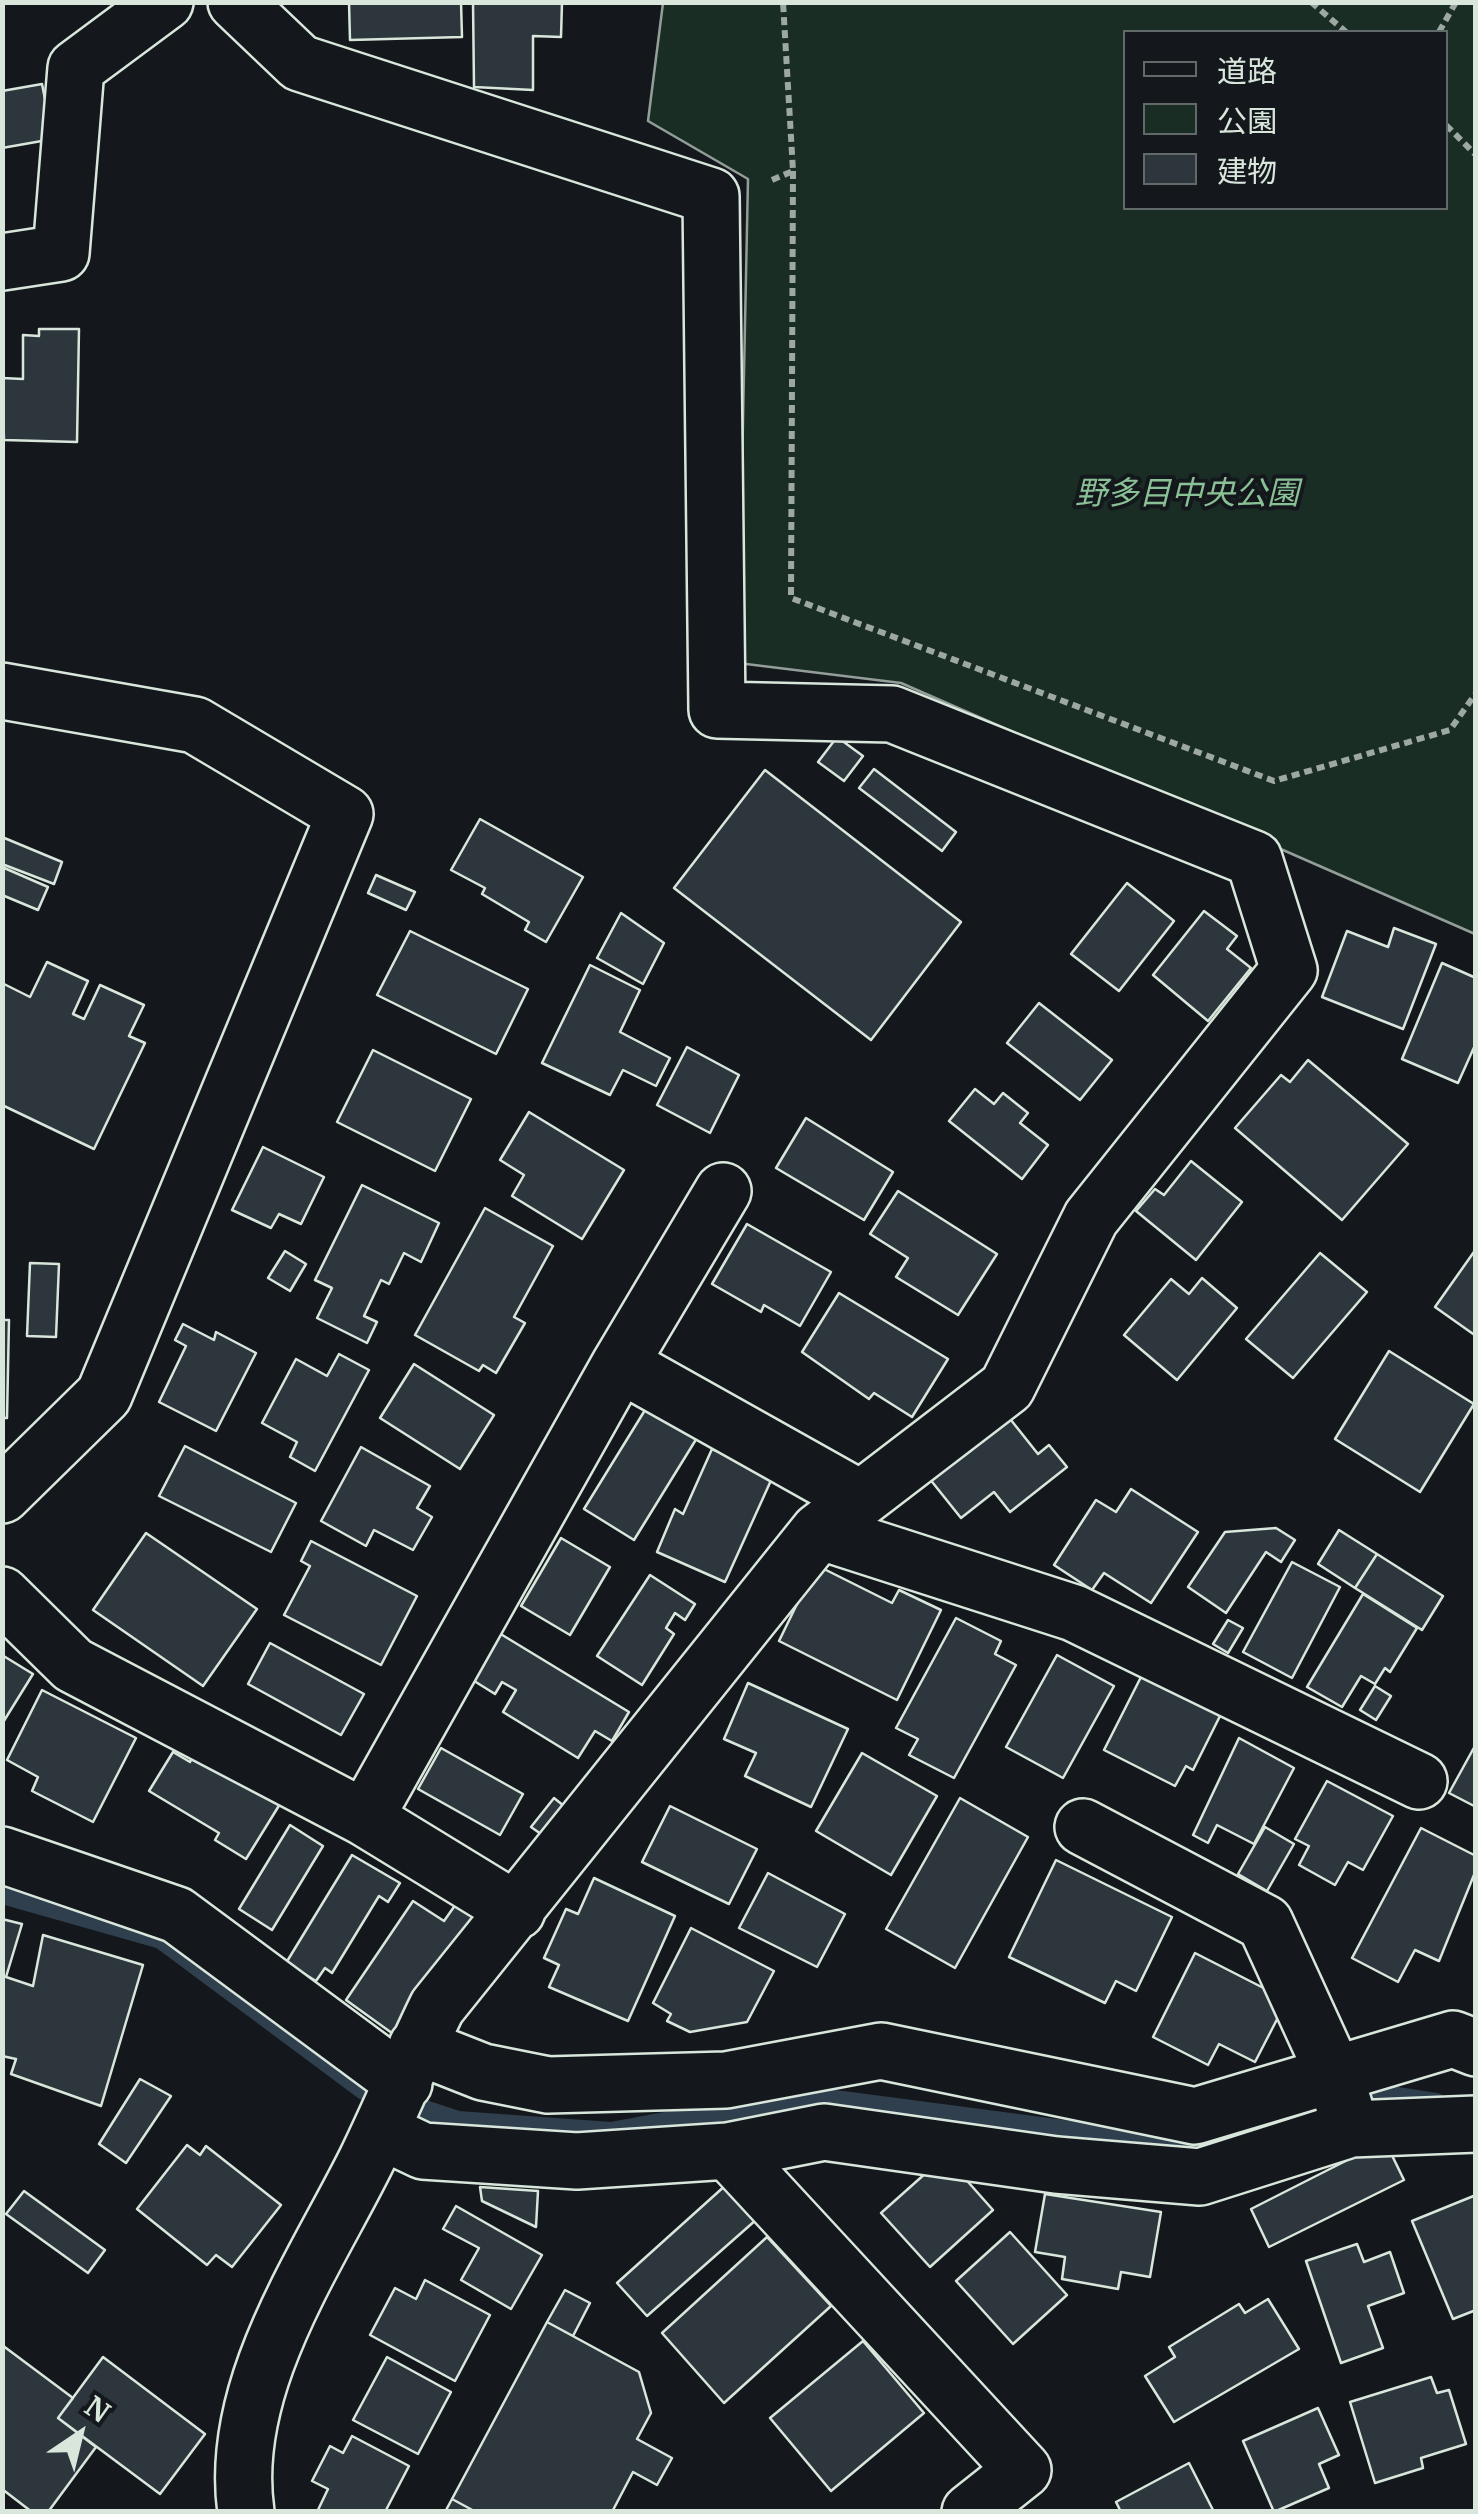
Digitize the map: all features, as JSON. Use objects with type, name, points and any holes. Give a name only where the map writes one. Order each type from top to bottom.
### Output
[{"type":"street","points":[[2,262],[61,253],[76,68],[164,2]]},
{"type":"street","points":[[236,2],[300,63],[712,196],[717,710],[892,714],[1254,859],[1289,970],[1091,1218],[1007,1387],[839,1515],[437,2007],[264,2364],[241,2476],[246,2512]]},
{"type":"street","points":[[2,691],[196,725],[344,814],[104,1395],[2,1495]]},
{"type":"street","points":[[366,1818],[620,1364],[723,1191]]},
{"type":"street","points":[[620,1364],[839,1515],[1074,1613],[1419,1782]]},
{"type":"street","points":[[2,1596],[73,1665],[366,1818],[517,1911]]},
{"type":"street","points":[[1084,1826],[1266,1923],[1335,2076],[1351,2129]]},
{"type":"street","points":[[2,1854],[177,1915],[401,2087],[423,2151],[577,2161],[728,2151],[824,2132],[1056,2165],[1200,2177],[1351,2129],[1476,2124]]},
{"type":"street","points":[[401,2087],[484,2072],[548,2085],[726,2080],[880,2051],[1194,2116],[1454,2039],[1476,2048]]},
{"type":"street","points":[[728,2151],[1023,2470],[970,2512]]},
{"type":"path","points":[[783,2],[792,172],[791,598],[1274,782],[1450,730],[1476,694]]},
{"type":"path","points":[[1312,2],[1344,30]]},
{"type":"path","points":[[1440,30],[1456,2]]},
{"type":"path","points":[[1448,127],[1476,155]]},
{"type":"path","points":[[711,207],[792,172]]},
{"type":"green space","name":"野多目中央公園","points":[[663,3],[1475,3],[1475,934],[901,683],[738,663],[748,179],[648,121]]},
{"type":"building","points":[[349,2],[461,2],[462,37],[350,40]]},
{"type":"building","points":[[473,2],[562,2],[561,37],[533,36],[533,90],[474,87]]},
{"type":"building","points":[[42,84],[53,139],[2,148],[2,91]]},
{"type":"building","points":[[39,329],[79,329],[77,442],[4,440],[2,378],[23,379],[23,335],[39,336]]},
{"type":"building","points":[[837,737],[863,756],[844,781],[818,762]]},
{"type":"building","points":[[874,769],[956,832],[942,851],[859,788]]},
{"type":"building","points":[[765,770],[961,922],[871,1040],[674,888]]},
{"type":"building","points":[[480,819],[583,877],[546,942],[525,930],[529,922],[482,894],[485,888],[451,870]]},
{"type":"building","points":[[2,837],[62,862],[54,884],[2,864]]},
{"type":"building","points":[[2,867],[48,887],[38,910],[2,895]]},
{"type":"building","points":[[376,875],[415,892],[406,910],[368,893]]},
{"type":"building","points":[[1127,883],[1174,921],[1119,991],[1071,954]]},
{"type":"building","points":[[1204,911],[1237,936],[1227,949],[1251,968],[1208,1021],[1153,975]]},
{"type":"building","points":[[621,913],[664,943],[643,984],[597,958]]},
{"type":"building","points":[[1394,928],[1436,944],[1403,1029],[1322,997],[1347,931],[1388,947]]},
{"type":"building","points":[[410,931],[528,989],[496,1054],[377,995]]},
{"type":"building","points":[[47,962],[88,981],[73,1014],[84,1019],[100,985],[144,1005],[129,1036],[145,1043],[94,1149],[2,1105],[2,983],[30,997]]},
{"type":"building","points":[[1442,963],[1476,978],[1476,1043],[1458,1083],[1402,1059]]},
{"type":"building","points":[[590,965],[640,990],[620,1032],[670,1058],[656,1086],[623,1070],[610,1095],[542,1063]]},
{"type":"building","points":[[1039,1003],[1112,1060],[1080,1100],[1007,1043]]},
{"type":"building","points":[[687,1047],[739,1075],[710,1133],[657,1105]]},
{"type":"building","points":[[373,1050],[471,1099],[435,1171],[337,1122]]},
{"type":"building","points":[[1308,1060],[1408,1144],[1342,1220],[1235,1128],[1281,1075],[1290,1082]]},
{"type":"building","points":[[975,1089],[994,1104],[1003,1093],[1028,1113],[1020,1123],[1048,1145],[1022,1179],[949,1121]]},
{"type":"building","points":[[529,1112],[624,1170],[582,1239],[512,1196],[524,1175],[500,1160]]},
{"type":"building","points":[[806,1118],[893,1172],[864,1220],[776,1168]]},
{"type":"building","points":[[263,1147],[324,1177],[301,1224],[279,1214],[271,1228],[232,1210]]},
{"type":"building","points":[[1191,1161],[1242,1202],[1196,1260],[1136,1211],[1155,1189],[1164,1195]]},
{"type":"building","points":[[362,1185],[439,1223],[421,1262],[404,1253],[389,1284],[381,1280],[364,1316],[377,1322],[367,1343],[317,1318],[332,1288],[315,1280]]},
{"type":"building","points":[[898,1191],[997,1254],[958,1315],[896,1277],[908,1258],[870,1234]]},
{"type":"building","points":[[485,1208],[553,1246],[514,1317],[525,1323],[496,1373],[483,1365],[479,1371],[415,1335]]},
{"type":"building","points":[[747,1224],[831,1272],[800,1326],[764,1305],[761,1312],[712,1284]]},
{"type":"building","points":[[1476,1249],[1476,1336],[1435,1307]]},
{"type":"building","points":[[285,1251],[306,1264],[290,1291],[268,1278]]},
{"type":"building","points":[[1320,1253],[1367,1292],[1293,1378],[1246,1339]]},
{"type":"building","points":[[30,1263],[59,1264],[56,1337],[27,1336]]},
{"type":"building","points":[[1202,1278],[1237,1308],[1177,1380],[1124,1335],[1171,1279],[1189,1294]]},
{"type":"building","points":[[839,1293],[948,1359],[912,1417],[874,1393],[869,1399],[802,1352]]},
{"type":"building","points":[[2,1320],[9,1320],[7,1418],[2,1418]]},
{"type":"building","points":[[183,1324],[214,1340],[216,1332],[256,1353],[216,1431],[159,1402],[186,1346],[175,1340]]},
{"type":"building","points":[[1389,1351],[1474,1404],[1420,1492],[1335,1439]]},
{"type":"building","points":[[339,1354],[369,1370],[315,1471],[290,1457],[297,1442],[262,1423],[296,1359],[327,1376]]},
{"type":"building","points":[[414,1364],[494,1415],[460,1469],[380,1418]]},
{"type":"building","points":[[650,1402],[700,1433],[634,1540],[584,1509]]},
{"type":"building","points":[[1003,1410],[1038,1454],[1049,1445],[1067,1467],[1010,1512],[994,1492],[961,1518],[925,1473]]},
{"type":"building","points":[[185,1446],[296,1503],[271,1552],[159,1496]]},
{"type":"building","points":[[361,1447],[430,1486],[417,1508],[432,1517],[413,1550],[374,1530],[366,1546],[321,1521]]},
{"type":"building","points":[[712,1449],[773,1476],[725,1582],[657,1552],[675,1509],[683,1514]]},
{"type":"building","points":[[1131,1489],[1198,1532],[1151,1603],[1104,1573],[1092,1590],[1054,1565],[1096,1500],[1116,1512]]},
{"type":"building","points":[[1276,1528],[1295,1540],[1281,1562],[1266,1552],[1226,1613],[1188,1587],[1225,1532]]},
{"type":"building","points":[[1339,1530],[1377,1554],[1355,1588],[1318,1564]]},
{"type":"building","points":[[146,1533],[257,1609],[203,1686],[93,1610]]},
{"type":"building","points":[[561,1538],[610,1567],[570,1635],[521,1606]]},
{"type":"building","points":[[311,1541],[417,1596],[381,1665],[284,1615],[310,1566],[301,1561]]},
{"type":"building","points":[[1377,1554],[1443,1596],[1422,1630],[1355,1588]]},
{"type":"building","points":[[1292,1562],[1340,1587],[1292,1678],[1243,1652]]},
{"type":"building","points":[[816,1565],[892,1603],[899,1590],[941,1610],[897,1700],[779,1641]]},
{"type":"building","points":[[650,1575],[695,1604],[685,1620],[675,1613],[666,1628],[674,1634],[642,1685],[597,1656]]},
{"type":"building","points":[[1363,1594],[1417,1628],[1390,1672],[1385,1668],[1375,1684],[1361,1676],[1342,1707],[1307,1687]]},
{"type":"building","points":[[956,1618],[1001,1641],[995,1654],[1016,1665],[954,1778],[909,1755],[918,1739],[896,1728]]},
{"type":"building","points":[[1228,1620],[1243,1628],[1228,1653],[1213,1644]]},
{"type":"building","points":[[499,1633],[629,1712],[612,1741],[595,1731],[578,1758],[503,1712],[516,1690],[502,1682],[495,1694],[471,1679]]},
{"type":"building","points":[[270,1643],[364,1694],[341,1735],[248,1684]]},
{"type":"building","points":[[2,1655],[33,1674],[2,1724]]},
{"type":"building","points":[[1057,1655],[1114,1686],[1063,1778],[1006,1747]]},
{"type":"building","points":[[1143,1673],[1221,1714],[1193,1770],[1186,1766],[1175,1786],[1104,1750]]},
{"type":"building","points":[[748,1683],[848,1729],[811,1807],[745,1776],[756,1753],[724,1739]]},
{"type":"building","points":[[1375,1686],[1391,1696],[1376,1720],[1360,1710]]},
{"type":"building","points":[[42,1690],[136,1738],[93,1822],[32,1791],[38,1777],[7,1760]]},
{"type":"building","points":[[1239,1738],[1294,1768],[1254,1844],[1217,1825],[1208,1843],[1193,1835]]},
{"type":"building","points":[[1476,1744],[1476,1807],[1449,1793]]},
{"type":"building","points":[[441,1748],[523,1794],[500,1835],[418,1789]]},
{"type":"building","points":[[173,1752],[190,1762],[195,1753],[280,1804],[246,1859],[215,1840],[219,1833],[149,1791]]},
{"type":"building","points":[[862,1753],[937,1796],[891,1875],[816,1831]]},
{"type":"building","points":[[1327,1781],[1393,1816],[1363,1870],[1348,1862],[1335,1885],[1299,1865],[1309,1846],[1295,1839]]},
{"type":"building","points":[[554,1798],[569,1810],[548,1839],[531,1827]]},
{"type":"building","points":[[960,1798],[1028,1837],[955,1968],[886,1929]]},
{"type":"building","points":[[670,1806],[757,1849],[729,1904],[642,1862]]},
{"type":"building","points":[[290,1825],[323,1846],[272,1930],[239,1909]]},
{"type":"building","points":[[1265,1827],[1294,1844],[1267,1891],[1238,1874]]},
{"type":"building","points":[[1421,1828],[1476,1856],[1476,1870],[1439,1961],[1415,1950],[1398,1982],[1352,1958]]},
{"type":"building","points":[[352,1855],[400,1883],[388,1902],[379,1896],[332,1973],[325,1968],[316,1981],[286,1963]]},
{"type":"building","points":[[1056,1860],[1172,1917],[1136,1991],[1116,1981],[1105,2003],[1009,1957]]},
{"type":"building","points":[[768,1873],[845,1914],[817,1967],[739,1928]]},
{"type":"building","points":[[594,1878],[675,1916],[628,2021],[549,1987],[559,1965],[544,1958],[566,1909],[578,1914]]},
{"type":"building","points":[[413,1901],[444,1921],[456,1904],[477,1918],[396,2036],[346,2000]]},
{"type":"building","points":[[2,1919],[22,1924],[6,1977],[33,1986],[43,1935],[143,1965],[101,2106],[11,2074],[16,2059],[2,2056]]},
{"type":"building","points":[[691,1928],[774,1971],[747,2022],[690,2032],[667,2021],[671,2014],[653,2003]]},
{"type":"building","points":[[1195,1953],[1287,2000],[1255,2062],[1219,2044],[1208,2065],[1153,2037]]},
{"type":"building","points":[[140,2079],[171,2096],[126,2163],[99,2144]]},
{"type":"building","points":[[1385,2141],[1404,2180],[1269,2247],[1251,2209]]},
{"type":"building","points":[[187,2145],[200,2155],[206,2146],[281,2205],[232,2267],[216,2255],[207,2265],[137,2209]]},
{"type":"building","points":[[945,2156],[993,2210],[930,2267],[881,2213]]},
{"type":"building","points":[[727,2184],[757,2219],[647,2316],[617,2283]]},
{"type":"building","points":[[480,2187],[538,2191],[536,2227],[482,2201]]},
{"type":"building","points":[[24,2191],[105,2250],[88,2273],[6,2214]]},
{"type":"building","points":[[1045,2194],[1161,2212],[1150,2277],[1121,2272],[1118,2289],[1062,2279],[1065,2257],[1035,2252]]},
{"type":"building","points":[[1476,2195],[1476,2310],[1453,2319],[1412,2221]]},
{"type":"building","points":[[456,2206],[542,2255],[511,2309],[461,2280],[479,2248],[443,2229]]},
{"type":"building","points":[[1010,2232],[1067,2295],[1013,2344],[956,2281]]},
{"type":"building","points":[[767,2237],[831,2306],[724,2403],[662,2333]]},
{"type":"building","points":[[1357,2244],[1364,2262],[1390,2252],[1404,2293],[1368,2306],[1383,2348],[1341,2363],[1306,2261]]},
{"type":"building","points":[[425,2280],[490,2315],[455,2381],[370,2335],[395,2288],[416,2299]]},
{"type":"building","points":[[565,2290],[590,2303],[573,2336],[547,2322]]},
{"type":"building","points":[[1268,2299],[1299,2349],[1174,2422],[1145,2376],[1175,2357],[1169,2347],[1239,2304],[1245,2313]]},
{"type":"building","points":[[547,2322],[639,2372],[651,2413],[637,2439],[672,2458],[657,2485],[633,2472],[612,2512],[476,2512],[452,2499]]},
{"type":"building","points":[[863,2341],[924,2413],[831,2491],[770,2418]]},
{"type":"building","points":[[2,2345],[73,2398],[58,2418],[96,2447],[48,2512],[32,2512],[2,2489]]},
{"type":"building","points":[[103,2357],[205,2434],[160,2494],[58,2418]]},
{"type":"building","points":[[387,2357],[451,2392],[418,2454],[353,2420]]},
{"type":"building","points":[[1431,2377],[1437,2393],[1449,2390],[1466,2444],[1421,2458],[1423,2468],[1375,2483],[1350,2402]]},
{"type":"building","points":[[1318,2408],[1339,2455],[1319,2464],[1329,2488],[1274,2512],[1243,2441]]},
{"type":"building","points":[[352,2436],[409,2466],[385,2512],[317,2512],[328,2489],[312,2481],[330,2446],[343,2453]]},
{"type":"building","points":[[1189,2463],[1214,2512],[1121,2512],[1116,2502]]},
{"type":"building","points":[[452,2499],[476,2512],[445,2512]]},
{"type":"waterway","points":[[2,1894],[161,1939],[364,2090],[458,2121],[611,2132],[804,2096],[1208,2149],[1226,2145]]},
{"type":"waterway","points":[[1351,2115],[1384,2095],[1436,2103]]}]
